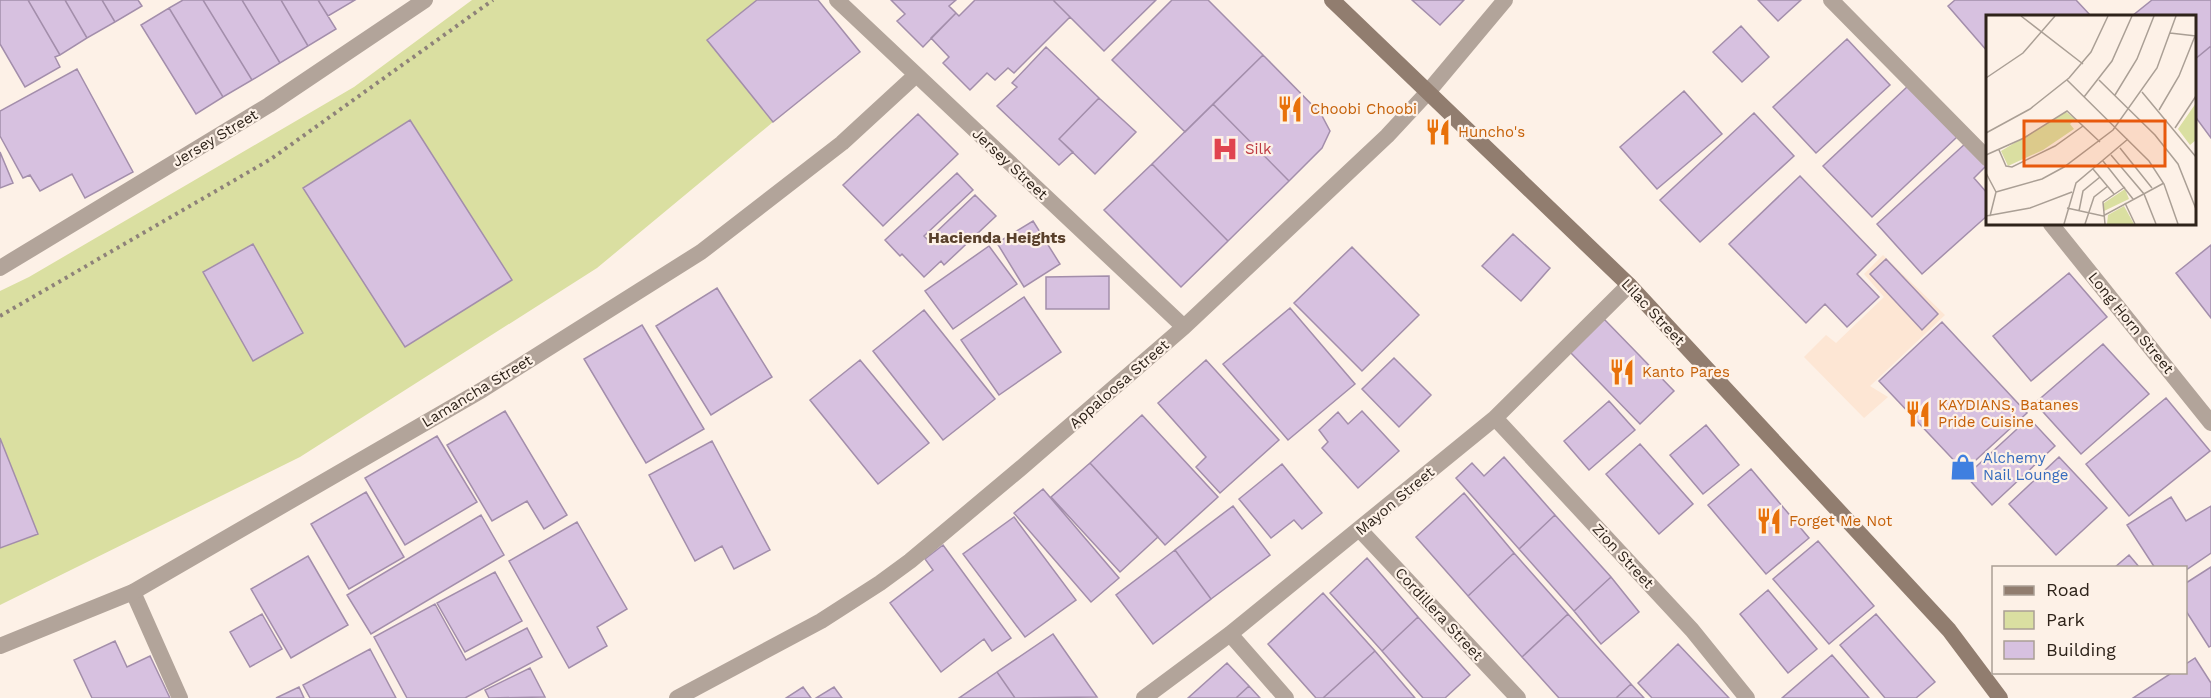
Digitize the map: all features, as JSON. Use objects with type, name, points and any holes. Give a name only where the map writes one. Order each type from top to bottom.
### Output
[{"type":"main road","name":"Lilac Street","points":[[1332,0],[1629,285],[1949,630],[2000,698]]},
{"type":"street","name":"Jersey Street","points":[[0,268],[269,105],[425,0]]},
{"type":"street","name":"Jersey Street","points":[[837,0],[1184,327]]},
{"type":"street","name":"Appaloosa Street","points":[[677,698],[821,621],[895,572],[1022,468],[1184,327],[1387,136],[1428,92],[1505,0]]},
{"type":"street","points":[[1831,0],[1986,157]]},
{"type":"street","name":"Lamancha Street","points":[[0,646],[132,592],[482,390],[701,252],[842,143],[916,75]]},
{"type":"street","name":"Long Horn Street","points":[[2052,225],[2211,423]]},
{"type":"street","name":"Mayon Street","points":[[1144,698],[1230,634],[1495,418],[1629,285]]},
{"type":"street","name":"Zion Street","points":[[1495,418],[1692,630],[1747,698]]},
{"type":"street","name":"Cordillera Street","points":[[1360,530],[1518,698]]},
{"type":"street","points":[[132,592],[180,698]]},
{"type":"street","points":[[1230,634],[1286,698]]},
{"type":"path","points":[[0,316],[272,159],[493,0]]},
{"type":"shaded area","points":[[1883,255],[1945,315],[1870,386],[1888,397],[1864,418],[1804,357],[1826,335],[1836,343],[1884,297],[1864,274]]},
{"type":"green space","points":[[472,0],[757,0],[773,122],[597,268],[300,457],[0,605],[0,291],[29,277],[354,87]]},
{"type":"building","points":[[0,0],[28,0],[60,55],[55,57],[60,67],[25,87],[0,44]]},
{"type":"building","points":[[28,0],[65,0],[87,38],[60,55]]},
{"type":"building","points":[[65,0],[102,0],[115,22],[87,38]]},
{"type":"building","points":[[102,0],[138,0],[142,6],[115,22]]},
{"type":"building","points":[[183,0],[203,0],[252,80],[223,97],[169,8]]},
{"type":"building","points":[[203,0],[242,0],[280,63],[252,80]]},
{"type":"building","points":[[242,0],[281,0],[308,46],[280,63]]},
{"type":"building","points":[[281,0],[318,0],[336,29],[308,46]]},
{"type":"building","points":[[318,0],[355,0],[328,16]]},
{"type":"building","points":[[757,0],[818,0],[860,52],[773,122],[707,40]]},
{"type":"building","points":[[891,0],[956,0],[949,6],[956,13],[923,47],[897,21],[905,14]]},
{"type":"building","points":[[975,0],[1053,0],[1070,17],[1014,73],[1008,68],[995,80],[987,73],[970,90],[943,63],[949,57],[931,38],[956,13],[959,16]]},
{"type":"building","points":[[1053,0],[1156,0],[1104,51]]},
{"type":"building","points":[[1172,0],[1208,0],[1263,55],[1185,132],[1112,60]]},
{"type":"building","points":[[1412,0],[1464,0],[1440,25]]},
{"type":"building","points":[[1758,0],[1801,0],[1778,21]]},
{"type":"building","points":[[1955,0],[2076,0],[2090,15],[1986,15],[1986,50],[1948,6]]},
{"type":"building","points":[[2152,0],[2211,0],[2211,46],[2196,58],[2196,15],[2133,15]]},
{"type":"building","points":[[169,8],[223,97],[196,114],[141,25]]},
{"type":"building","points":[[1741,26],[1769,57],[1742,82],[1713,52]]},
{"type":"building","points":[[1847,39],[1890,85],[1816,153],[1773,107]]},
{"type":"building","points":[[2211,46],[2211,138],[2196,118],[2196,58]]},
{"type":"building","points":[[1046,47],[1099,98],[1059,139],[1073,152],[1059,165],[997,106],[1017,87],[1012,83]]},
{"type":"building","points":[[1263,55],[1321,114],[1330,131],[1322,148],[1289,181],[1213,104]]},
{"type":"building","points":[[77,69],[133,172],[85,198],[72,174],[40,191],[30,175],[23,178],[0,136],[0,111]]},
{"type":"building","points":[[1908,86],[1957,137],[1872,217],[1823,166]]},
{"type":"building","points":[[1684,91],[1722,134],[1657,189],[1620,147]]},
{"type":"building","points":[[1099,98],[1136,132],[1095,174],[1059,139]]},
{"type":"building","points":[[1213,104],[1289,181],[1228,241],[1152,164]]},
{"type":"building","points":[[1754,113],[1794,156],[1700,242],[1660,200]]},
{"type":"building","points":[[918,114],[958,154],[883,226],[843,185]]},
{"type":"building","points":[[410,120],[512,280],[405,347],[303,188]]},
{"type":"building","points":[[1966,143],[1986,164],[1974,178],[1986,192],[1986,217],[1922,274],[1877,224]]},
{"type":"building","points":[[0,152],[13,183],[0,188]]},
{"type":"building","points":[[1152,164],[1228,241],[1181,287],[1104,210]]},
{"type":"building","points":[[957,173],[973,190],[924,236],[928,240],[975,195],[996,216],[944,265],[941,261],[924,277],[885,240]]},
{"type":"building","points":[[1800,176],[1876,255],[1857,274],[1879,297],[1847,327],[1825,304],[1806,323],[1729,244]]},
{"type":"building","points":[[1033,221],[1060,264],[1024,287],[997,243]]},
{"type":"building","points":[[1513,234],[1550,268],[1521,301],[1482,266]]},
{"type":"building","points":[[253,244],[303,333],[253,361],[203,272]]},
{"type":"building","points":[[2211,245],[2211,318],[2176,273]]},
{"type":"building","points":[[989,246],[1017,284],[953,329],[925,291]]},
{"type":"building","points":[[1352,247],[1419,315],[1362,371],[1294,303]]},
{"type":"building","points":[[1886,259],[1938,314],[1922,330],[1870,274]]},
{"type":"building","points":[[2069,273],[2107,317],[2031,381],[1993,336]]},
{"type":"building","points":[[1109,276],[1109,309],[1046,309],[1046,277]]},
{"type":"building","points":[[717,288],[772,377],[711,415],[656,326]]},
{"type":"building","points":[[1024,297],[1061,352],[999,395],[961,340]]},
{"type":"building","points":[[1290,308],[1355,384],[1288,440],[1223,364]]},
{"type":"building","points":[[924,310],[995,399],[943,440],[873,351]]},
{"type":"building","name":"Kanto Pares","points":[[1604,319],[1674,391],[1640,424],[1570,352]]},
{"type":"building","points":[[1942,322],[2027,413],[1964,471],[1879,381]]},
{"type":"building","points":[[642,325],[704,429],[646,463],[584,359]]},
{"type":"building","points":[[2103,344],[2149,394],[2081,454],[2035,403]]},
{"type":"building","points":[[1394,358],[1431,395],[1399,427],[1362,389]]},
{"type":"building","points":[[860,360],[929,443],[878,484],[810,400]]},
{"type":"building","points":[[1206,360],[1279,440],[1220,493],[1196,467],[1206,457],[1158,403]]},
{"type":"building","points":[[2166,398],[2210,451],[2129,516],[2086,464]]},
{"type":"building","points":[[1609,401],[1635,430],[1589,470],[1564,441]]},
{"type":"building","points":[[505,411],[567,515],[544,529],[527,501],[492,521],[447,445]]},
{"type":"building","points":[[1362,411],[1399,451],[1358,488],[1322,448],[1328,442],[1319,430],[1338,412],[1348,424]]},
{"type":"building","points":[[1142,415],[1218,497],[1165,545],[1090,463]]},
{"type":"building","points":[[2029,418],[2055,446],[1992,505],[1966,476]]},
{"type":"building","points":[[1706,425],[1739,465],[1703,494],[1670,455]]},
{"type":"building","points":[[437,436],[477,502],[405,545],[365,478]]},
{"type":"building","points":[[0,438],[38,534],[0,548]]},
{"type":"building","points":[[712,441],[770,550],[734,569],[722,546],[695,561],[649,475]]},
{"type":"building","points":[[1640,444],[1693,504],[1659,534],[1606,474]]},
{"type":"building","points":[[1504,457],[1555,515],[1519,549],[1456,478],[1472,463],[1484,476]]},
{"type":"building","points":[[2059,457],[2107,508],[2056,555],[2009,504]]},
{"type":"building","points":[[1090,463],[1158,537],[1120,572],[1051,497]]},
{"type":"building","points":[[1282,464],[1322,513],[1302,529],[1294,520],[1271,538],[1239,499]]},
{"type":"building","points":[[1751,469],[1809,538],[1766,574],[1708,505]]},
{"type":"building","points":[[1043,489],[1119,578],[1091,602],[1014,513]]},
{"type":"building","points":[[366,492],[404,557],[349,589],[311,524]]},
{"type":"building","points":[[1464,493],[1514,553],[1468,596],[1416,537]]},
{"type":"building","points":[[2171,497],[2186,521],[2211,506],[2211,553],[2187,569],[2187,566],[2154,566],[2127,525]]},
{"type":"building","points":[[1233,506],[1270,555],[1211,599],[1175,550]]},
{"type":"building","points":[[481,515],[504,555],[371,634],[347,595]]},
{"type":"building","points":[[1555,515],[1611,577],[1574,611],[1519,549]]},
{"type":"building","points":[[1014,517],[1076,600],[1025,637],[963,554]]},
{"type":"building","points":[[577,522],[627,609],[597,627],[607,646],[569,668],[509,561]]},
{"type":"building","points":[[1818,541],[1874,606],[1829,644],[1773,579]]},
{"type":"building","points":[[943,545],[1011,638],[992,651],[984,639],[941,672],[890,603],[933,570],[925,559]]},
{"type":"building","points":[[1175,550],[1211,599],[1153,644],[1116,595]]},
{"type":"building","points":[[1514,553],[1568,614],[1522,657],[1468,596]]},
{"type":"building","points":[[2129,555],[2138,566],[2116,566]]},
{"type":"building","points":[[308,556],[348,625],[291,658],[251,589]]},
{"type":"building","points":[[1367,558],[1418,617],[1382,651],[1330,593]]},
{"type":"building","points":[[2211,567],[2211,646],[2209,647],[2187,613],[2187,582]]},
{"type":"building","points":[[495,572],[522,621],[465,652],[437,603]]},
{"type":"building","points":[[1611,577],[1639,612],[1601,644],[1574,611]]},
{"type":"building","points":[[1768,590],[1817,649],[1788,673],[1740,614]]},
{"type":"building","points":[[1323,593],[1375,651],[1323,698],[1316,698],[1268,644]]},
{"type":"building","points":[[435,604],[466,660],[527,628],[542,657],[465,698],[407,698],[374,637]]},
{"type":"building","points":[[262,614],[282,649],[250,667],[230,632]]},
{"type":"building","points":[[1568,614],[1631,684],[1616,698],[1559,698],[1522,657]]},
{"type":"building","points":[[1876,614],[1935,682],[1916,698],[1885,698],[1840,645]]},
{"type":"building","points":[[1418,617],[1470,675],[1445,698],[1423,698],[1382,651]]},
{"type":"building","points":[[1053,634],[1097,697],[1015,698],[997,672]]},
{"type":"building","points":[[115,641],[127,667],[150,656],[170,698],[92,698],[74,660]]},
{"type":"building","points":[[1678,644],[1729,698],[1652,698],[1638,683]]},
{"type":"building","points":[[370,649],[396,698],[310,698],[303,685]]},
{"type":"building","points":[[1375,651],[1415,698],[1323,698]]},
{"type":"building","points":[[1832,655],[1869,698],[1782,698]]},
{"type":"building","points":[[2195,658],[2211,683],[2211,698],[2133,698],[2170,674],[2187,674],[2187,663]]},
{"type":"building","points":[[1227,663],[1249,686],[1236,698],[1188,698]]},
{"type":"building","points":[[530,668],[545,697],[489,698],[485,690]]},
{"type":"building","points":[[997,672],[1015,698],[959,698]]},
{"type":"building","points":[[1631,684],[1644,698],[1616,698]]},
{"type":"building","points":[[1249,686],[1260,698],[1236,698]]},
{"type":"building","points":[[299,687],[304,698],[276,698]]},
{"type":"building","points":[[803,687],[811,698],[786,698]]},
{"type":"building","points":[[834,687],[842,698],[816,698]]},
{"type":"place","name":"Choobi Choobi","points":[[1290,109]]},
{"type":"place","name":"Huncho's","points":[[1438,132]]},
{"type":"place","name":"Silk","points":[[1225,149]]},
{"type":"place","name":"Kanto Pares","points":[[1622,372]]},
{"type":"place","name":"KAYDIANS, Batanes Pride Cuisine","points":[[1918,414]]},
{"type":"place","name":"Alchemy Nail Lounge","points":[[1963,467]]},
{"type":"place","name":"Forget Me Not","points":[[1769,521]]},
{"type":"district","name":"Hacienda Heights","points":[[997,237]]}]
